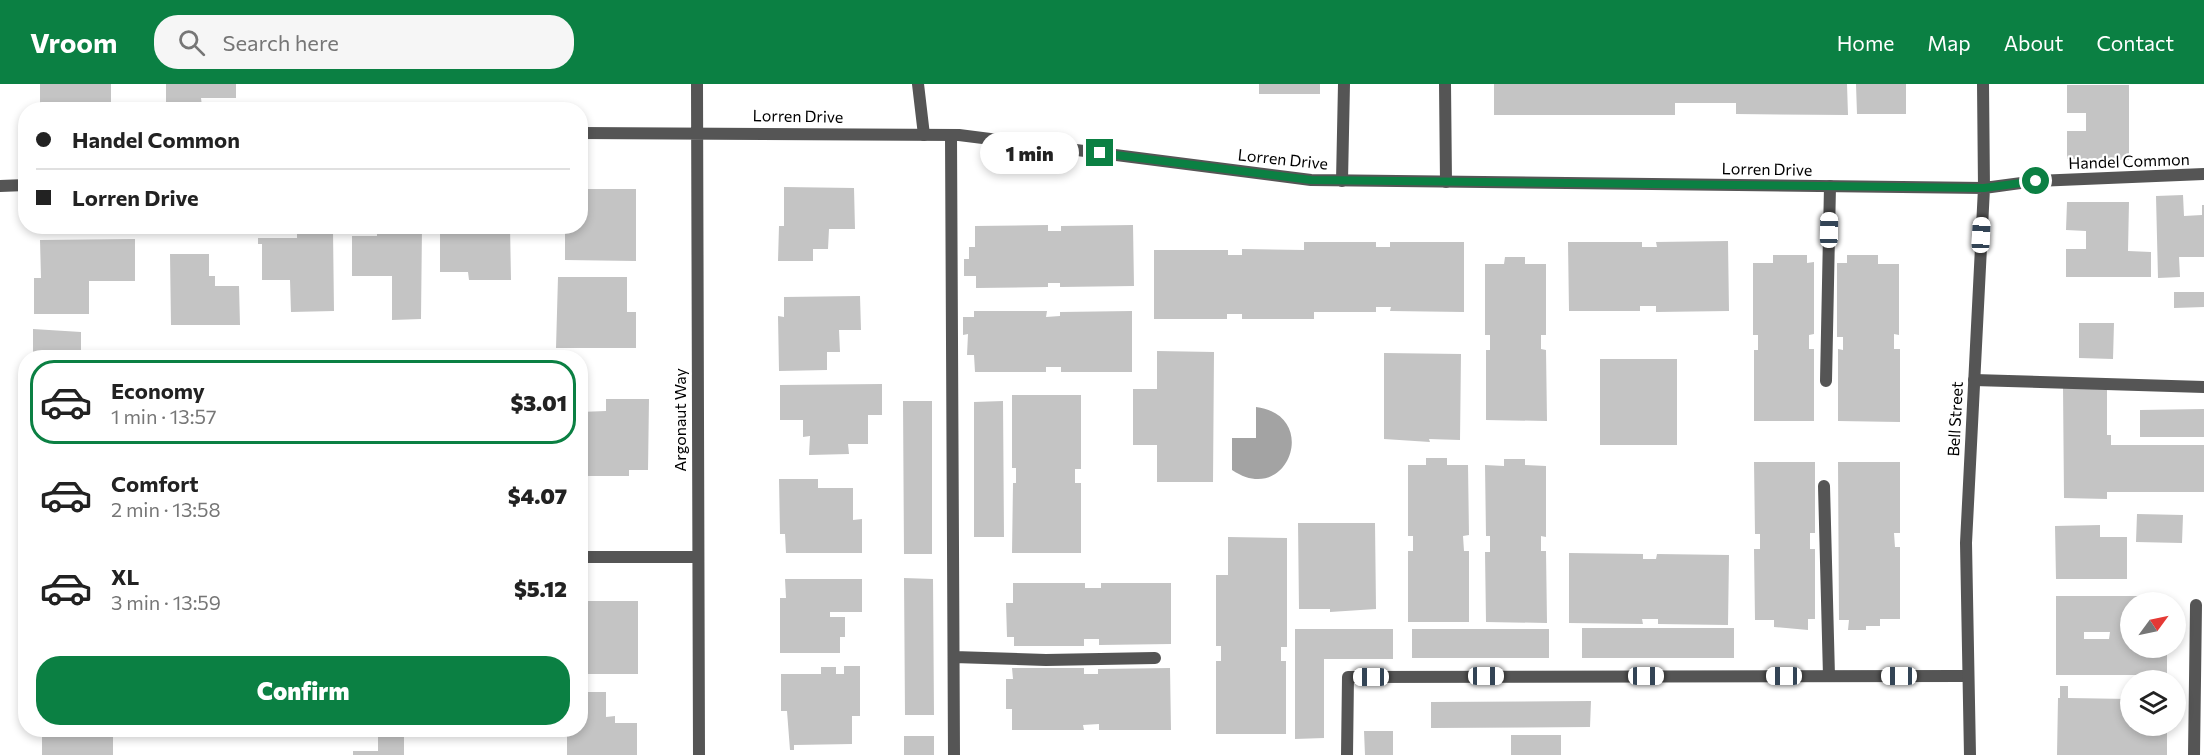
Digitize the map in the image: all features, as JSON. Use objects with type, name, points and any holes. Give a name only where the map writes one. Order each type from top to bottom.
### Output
[{"type":"street","name":"Argonaut Way","points":[[698,84],[696,132],[699,755]]},
{"type":"street","points":[[918,84],[924,135]]},
{"type":"street","points":[[1342,181],[1344,84]]},
{"type":"street","points":[[1445,84],[1446,182]]},
{"type":"street","name":"Bell Street","points":[[1970,755],[1966,543],[1984,188],[1983,84]]},
{"type":"street","name":"Lorren Drive","points":[[588,133],[951,135],[1311,180],[1984,188]]},
{"type":"street","points":[[951,135],[954,755]]},
{"type":"street","name":"Handel Common","points":[[1984,188],[2036,181],[2204,174]]},
{"type":"street","points":[[0,186],[18,185]]},
{"type":"street","points":[[1826,381],[1830,186]]},
{"type":"street","points":[[1974,380],[2204,387]]},
{"type":"street","points":[[1824,486],[1829,676]]},
{"type":"street","points":[[588,557],[697,557]]},
{"type":"street","points":[[2194,755],[2196,605]]},
{"type":"street","points":[[954,657],[1046,660],[1155,658]]},
{"type":"street","points":[[1347,755],[1348,677],[1968,676]]},
{"type":"shaded area","points":[[1256,407],[1276,414],[1288,426],[1292,440],[1289,456],[1281,469],[1269,477],[1252,479],[1232,470],[1232,438],[1256,438]]},
{"type":"building","points":[[40,84],[111,84],[111,102],[40,102]]},
{"type":"building","points":[[166,84],[236,84],[236,98],[201,98],[202,102],[166,102]]},
{"type":"building","points":[[1259,84],[1320,84],[1320,94],[1259,94]]},
{"type":"building","points":[[1494,84],[1847,84],[1848,115],[1736,114],[1736,103],[1675,103],[1675,115],[1494,115]]},
{"type":"building","points":[[1856,84],[1906,84],[1906,114],[1857,114]]},
{"type":"building","points":[[2067,85],[2129,85],[2129,160],[2067,159],[2067,131],[2086,131],[2086,113],[2067,113]]},
{"type":"building","points":[[784,187],[854,188],[855,229],[829,229],[828,249],[813,249],[813,261],[778,261],[779,226],[784,226]]},
{"type":"building","points":[[588,189],[636,189],[636,261],[565,260],[565,234],[588,234]]},
{"type":"building","points":[[2183,195],[2184,216],[2202,215],[2202,205],[2204,205],[2204,257],[2179,257],[2180,277],[2158,278],[2156,196]]},
{"type":"building","points":[[2067,202],[2129,202],[2128,251],[2151,252],[2151,277],[2066,277],[2066,249],[2086,249],[2086,231],[2066,230]]},
{"type":"building","points":[[1048,225],[1048,231],[1061,231],[1061,226],[1133,225],[1134,286],[1060,287],[1060,283],[1048,283],[1048,287],[976,288],[976,276],[964,276],[964,259],[969,259],[969,247],[975,247],[975,226]]},
{"type":"building","points":[[297,234],[333,234],[334,311],[291,312],[290,280],[262,280],[262,244],[258,244],[258,238],[297,238]]},
{"type":"building","points":[[377,234],[422,234],[421,319],[392,320],[392,276],[352,276],[352,236],[377,236]]},
{"type":"building","points":[[440,234],[510,234],[511,280],[469,280],[468,272],[440,272]]},
{"type":"building","points":[[135,239],[135,281],[89,281],[89,314],[34,314],[34,278],[41,278],[40,240]]},
{"type":"building","points":[[1728,241],[1729,311],[1656,312],[1656,306],[1640,306],[1640,311],[1569,311],[1568,242],[1642,242],[1642,247],[1657,247],[1656,242]]},
{"type":"building","points":[[1304,242],[1376,242],[1376,247],[1390,247],[1390,242],[1464,242],[1464,312],[1390,311],[1391,307],[1376,307],[1376,312],[1314,312],[1314,319],[1242,319],[1242,314],[1227,314],[1227,319],[1154,319],[1154,250],[1228,250],[1228,255],[1242,255],[1242,249],[1304,250]]},
{"type":"building","points":[[170,254],[209,254],[209,276],[215,276],[215,286],[239,286],[240,325],[171,325]]},
{"type":"building","points":[[1773,255],[1807,255],[1807,263],[1814,262],[1814,334],[1809,335],[1809,349],[1814,349],[1814,421],[1754,421],[1754,350],[1758,350],[1758,335],[1753,335],[1753,263],[1773,263]]},
{"type":"building","points":[[1847,255],[1878,255],[1878,264],[1899,264],[1899,335],[1894,334],[1894,349],[1900,349],[1900,422],[1838,421],[1838,349],[1843,350],[1843,337],[1837,337],[1837,263],[1847,263]]},
{"type":"building","points":[[1505,257],[1525,257],[1525,264],[1546,264],[1546,335],[1541,335],[1541,349],[1546,350],[1547,421],[1486,420],[1486,350],[1490,350],[1490,335],[1485,335],[1485,264],[1504,264]]},
{"type":"building","points":[[558,277],[627,277],[627,312],[636,312],[636,348],[556,348]]},
{"type":"building","points":[[2174,292],[2204,292],[2204,307],[2174,308]]},
{"type":"building","points":[[860,296],[861,330],[839,330],[840,352],[827,352],[827,370],[779,371],[778,316],[784,317],[784,297]]},
{"type":"building","points":[[974,311],[1047,311],[1046,317],[1060,316],[1060,312],[1132,311],[1132,372],[1061,372],[1061,367],[1046,367],[1046,372],[975,372],[974,355],[967,355],[968,334],[963,335],[963,317],[974,317]]},
{"type":"building","points":[[2079,323],[2114,323],[2113,359],[2079,358]]},
{"type":"building","points":[[33,329],[81,332],[81,350],[33,350]]},
{"type":"building","points":[[1157,351],[1214,352],[1213,482],[1157,482],[1157,445],[1133,445],[1133,389],[1157,389]]},
{"type":"building","points":[[1384,353],[1461,354],[1460,440],[1429,439],[1430,442],[1384,439]]},
{"type":"building","points":[[1600,359],[1677,359],[1677,445],[1600,445]]},
{"type":"building","points":[[882,384],[882,415],[868,415],[868,444],[848,444],[849,454],[809,455],[810,436],[803,437],[803,420],[780,420],[780,385]]},
{"type":"building","points":[[2107,386],[2107,435],[2111,435],[2111,445],[2204,445],[2204,492],[2107,492],[2107,499],[2064,498],[2063,387]]},
{"type":"building","points":[[1012,395],[1081,395],[1081,469],[1075,469],[1075,483],[1081,483],[1081,553],[1012,553],[1013,483],[1016,483],[1016,468],[1012,468]]},
{"type":"building","points":[[606,399],[649,399],[648,470],[629,470],[629,476],[588,476],[588,412],[606,411]]},
{"type":"building","points":[[903,401],[932,401],[932,554],[904,554]]},
{"type":"building","points":[[1003,401],[1004,537],[974,537],[974,402]]},
{"type":"building","points":[[2204,409],[2204,437],[2140,437],[2140,410]]},
{"type":"building","points":[[1426,458],[1447,458],[1447,465],[1468,465],[1469,535],[1463,536],[1464,551],[1469,551],[1469,622],[1408,622],[1408,551],[1413,551],[1413,536],[1408,536],[1408,465],[1426,465]]},
{"type":"building","points":[[1504,459],[1525,459],[1525,465],[1546,466],[1546,537],[1541,536],[1541,551],[1546,551],[1547,623],[1486,622],[1485,552],[1490,552],[1490,536],[1486,536],[1485,465],[1504,466]]},
{"type":"building","points":[[1754,462],[1815,462],[1815,533],[1810,533],[1810,549],[1815,549],[1815,619],[1808,619],[1808,630],[1774,627],[1774,620],[1755,620],[1754,549],[1760,549],[1760,534],[1755,534]]},
{"type":"building","points":[[1838,462],[1900,462],[1900,533],[1894,533],[1895,547],[1900,547],[1900,619],[1880,619],[1880,626],[1866,626],[1866,630],[1848,630],[1849,620],[1839,620]]},
{"type":"building","points":[[779,479],[818,479],[818,488],[853,488],[853,520],[862,519],[862,553],[786,553],[785,534],[780,534]]},
{"type":"building","points":[[2137,514],[2183,515],[2182,543],[2136,542]]},
{"type":"building","points":[[1298,523],[1375,523],[1376,609],[1330,612],[1330,609],[1299,609]]},
{"type":"building","points":[[2100,525],[2100,537],[2127,537],[2127,579],[2056,579],[2055,526]]},
{"type":"building","points":[[1228,537],[1287,538],[1287,647],[1281,647],[1281,661],[1286,661],[1286,734],[1216,734],[1216,661],[1221,661],[1221,646],[1216,646],[1216,575],[1228,575]]},
{"type":"building","points":[[1569,553],[1643,554],[1643,559],[1656,559],[1657,554],[1729,555],[1728,625],[1658,624],[1658,619],[1642,619],[1643,624],[1569,623]]},
{"type":"building","points":[[904,578],[933,579],[934,715],[905,715]]},
{"type":"building","points":[[785,579],[862,579],[862,612],[830,612],[830,617],[845,617],[845,637],[840,637],[840,653],[780,653],[780,598],[786,598]]},
{"type":"building","points":[[1013,583],[1085,583],[1085,588],[1101,588],[1101,583],[1171,583],[1171,644],[1099,645],[1099,639],[1084,639],[1084,646],[1014,646],[1014,637],[1007,637],[1006,603],[1013,603]]},
{"type":"building","points":[[2056,596],[2120,596],[2120,658],[2167,658],[2167,670],[2120,670],[2120,675],[2056,675]],"holes":[[[2084,632],[2110,632],[2109,639],[2084,639]]]},
{"type":"building","points":[[588,601],[638,601],[638,674],[588,674]]},
{"type":"building","points":[[1582,628],[1734,628],[1734,658],[1582,658]]},
{"type":"building","points":[[1295,629],[1393,629],[1393,659],[1324,659],[1324,738],[1295,739]]},
{"type":"building","points":[[1412,629],[1549,629],[1549,658],[1412,658]]},
{"type":"building","points":[[844,666],[860,666],[860,716],[852,716],[852,744],[794,745],[794,750],[790,750],[787,711],[781,711],[781,674],[821,674],[821,667],[836,667],[836,674],[844,674]]},
{"type":"building","points":[[1012,668],[1084,668],[1084,674],[1098,674],[1098,669],[1170,668],[1171,730],[1099,730],[1099,724],[1083,725],[1084,730],[1012,730],[1012,709],[1006,709],[1006,679],[1013,679]]},
{"type":"building","points":[[2060,686],[2068,686],[2068,698],[2120,699],[2120,736],[2167,736],[2167,755],[2057,755],[2058,698],[2060,698]]},
{"type":"building","points":[[588,692],[606,692],[606,717],[615,716],[615,723],[637,723],[637,755],[567,755],[567,737],[588,737]]},
{"type":"building","points":[[1591,701],[1590,727],[1431,728],[1431,702]]},
{"type":"building","points":[[1364,731],[1393,731],[1393,755],[1365,755]]},
{"type":"building","points":[[1511,735],[1561,735],[1561,755],[1511,755]]},
{"type":"building","points":[[904,736],[934,736],[934,755],[904,755]]},
{"type":"building","points":[[42,737],[113,737],[113,755],[42,755]]},
{"type":"building","points":[[378,737],[404,737],[404,755],[353,755],[353,751],[378,751]]},
{"type":"route","points":[[1100,153],[1311,180],[1984,188],[2036,181]]}]
